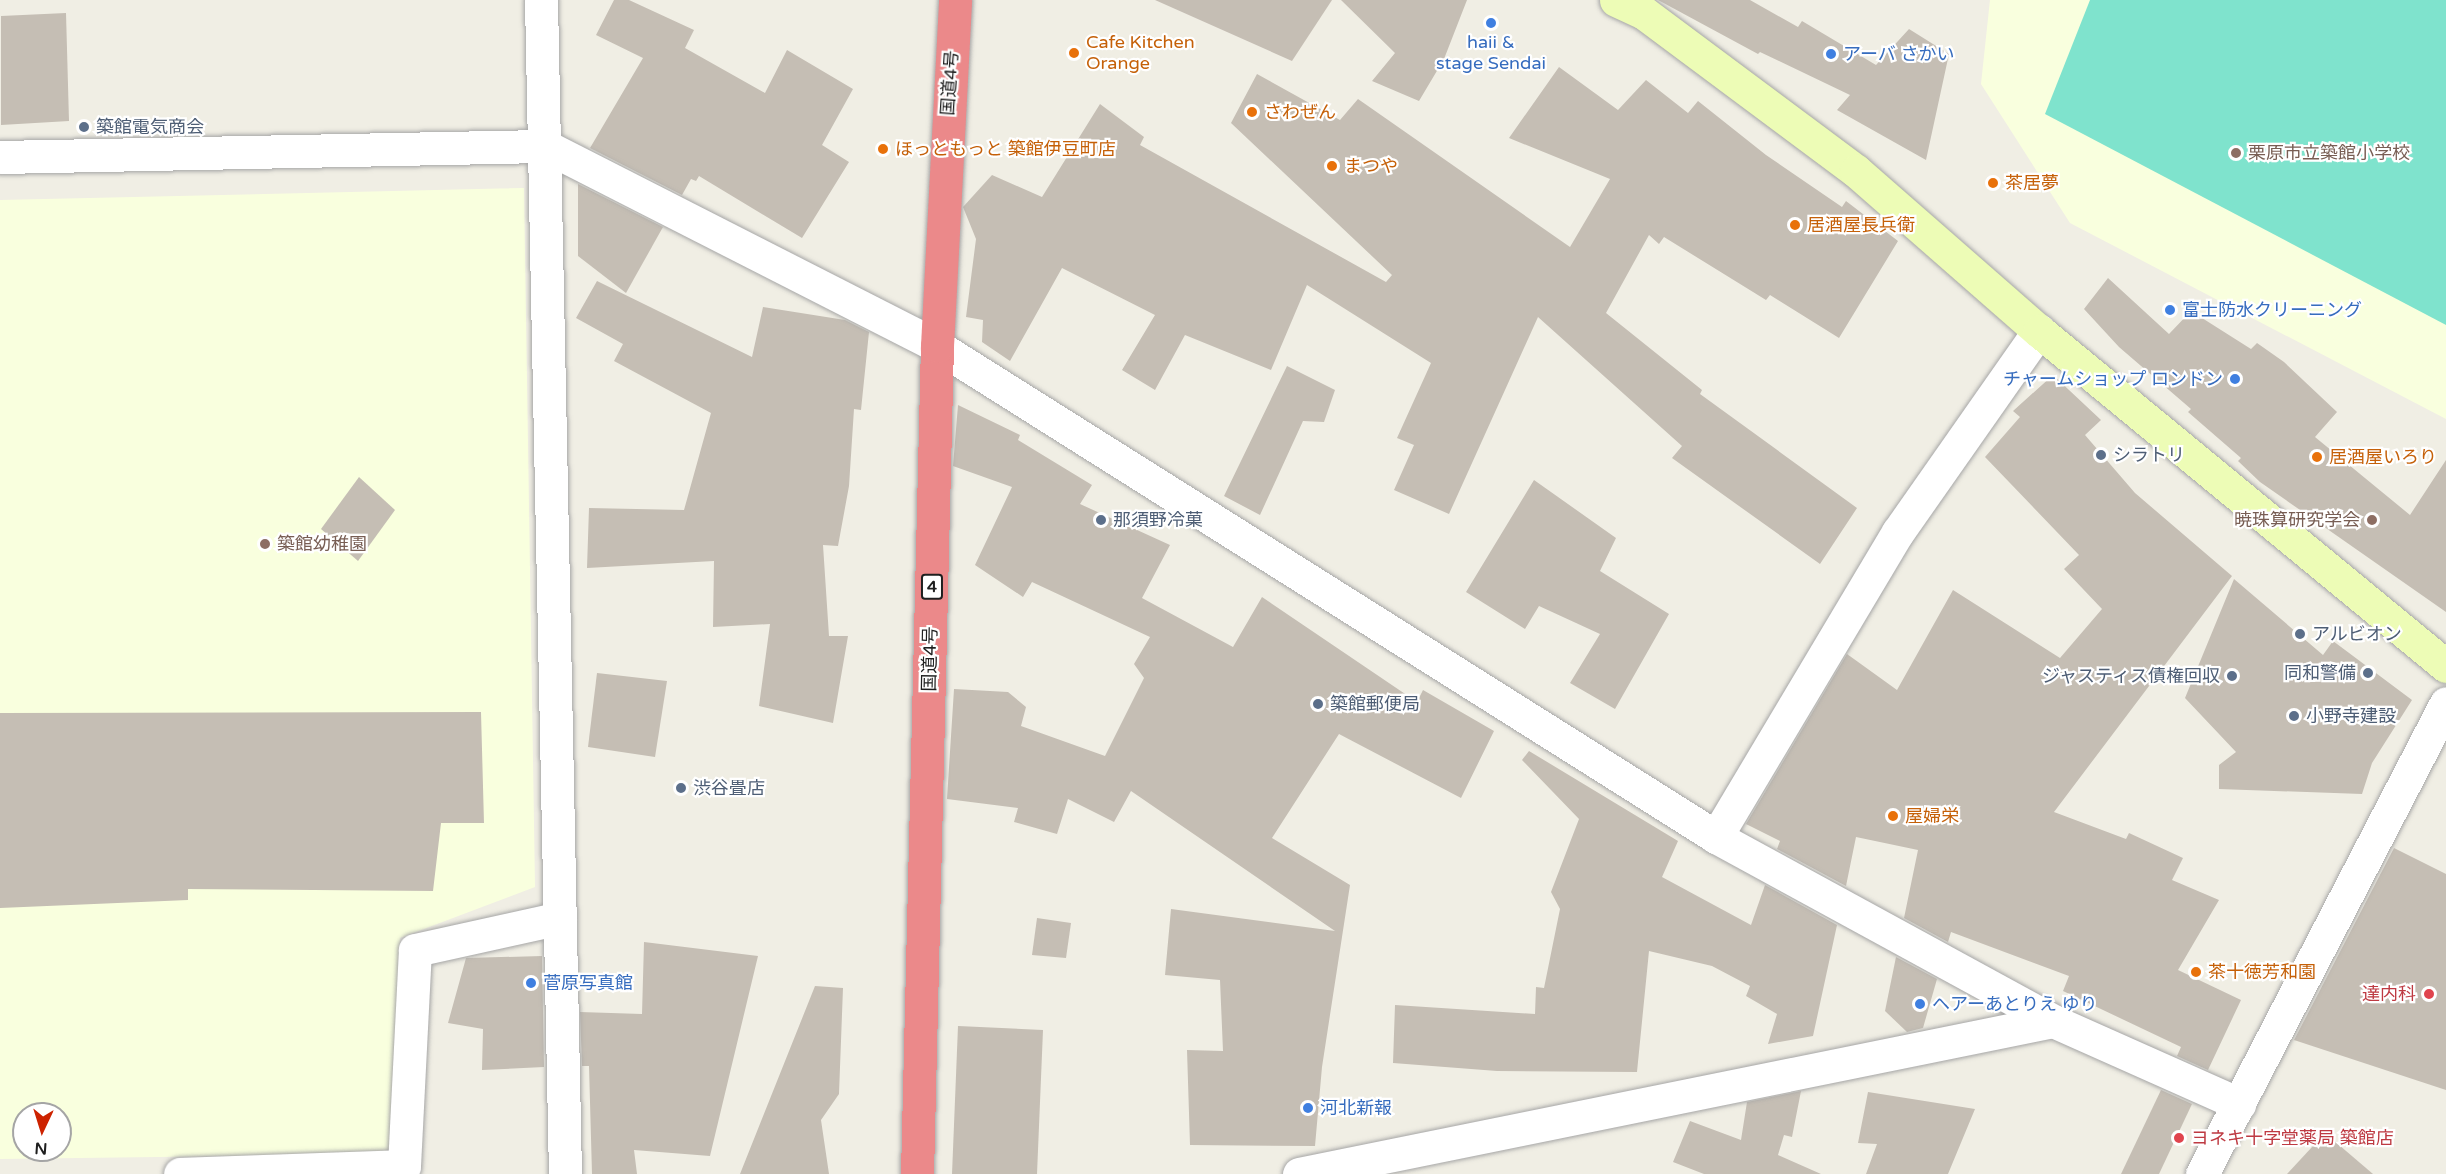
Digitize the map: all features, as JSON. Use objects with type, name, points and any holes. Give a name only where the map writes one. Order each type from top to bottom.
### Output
[{"type":"highway","name":"国道4号","points":[[917,1174],[937,346],[955,0]]},
{"type":"street","points":[[541,0],[565,1174]]},
{"type":"street","points":[[1617,0],[1644,13],[1856,171],[2039,332],[2446,666]]},
{"type":"street","points":[[0,157],[545,146],[937,346],[1716,837],[2053,1021],[2239,1104]]},
{"type":"street","points":[[1716,837],[1898,532],[2039,332]]},
{"type":"street","points":[[2202,1174],[2446,703]]},
{"type":"street","points":[[180,1174],[404,1166],[415,950],[560,918]]},
{"type":"street","points":[[1299,1174],[2053,1021]]},
{"type":"shaded area","name":"栗原市立築館小学校","points":[[1990,0],[2446,0],[2446,419],[2070,223],[1981,84]]},
{"type":"shaded area","name":"栗原市立築館小学校","points":[[2090,0],[2446,0],[2446,325],[2045,114]]},
{"type":"shaded area","name":"築館幼稚園","points":[[524,188],[535,887],[400,938],[391,1154],[72,1158],[72,1102],[12,1102],[12,1159],[0,1159],[0,200]]},
{"type":"building","points":[[614,0],[629,0],[694,30],[685,48],[765,93],[787,50],[853,89],[822,145],[849,162],[802,238],[699,176],[696,181],[691,179],[682,195],[590,148],[643,58],[596,35]]},
{"type":"building","points":[[1155,0],[1332,0],[1292,61]]},
{"type":"building","points":[[1341,0],[1467,0],[1444,59],[1419,101],[1372,81],[1395,53]]},
{"type":"building","points":[[1658,0],[1750,0],[1798,27],[1802,21],[1876,65],[1909,29],[1949,54],[1926,160],[1837,110],[1850,95],[1760,52],[1758,54]]},
{"type":"building","points":[[66,13],[69,121],[1,125],[1,16]]},
{"type":"building","points":[[1559,67],[1618,110],[1646,80],[1688,113],[1698,101],[1766,155],[1842,207],[1846,201],[1898,241],[1839,338],[1770,295],[1766,300],[1664,237],[1659,244],[1649,235],[1606,313],[1702,390],[1700,394],[1857,508],[1820,564],[1672,458],[1682,446],[1538,317],[1449,514],[1394,490],[1414,445],[1397,438],[1431,363],[1307,285],[1271,370],[1185,335],[1155,390],[1122,370],[1155,315],[1062,268],[1010,361],[982,342],[983,320],[966,317],[976,239],[963,207],[992,175],[1042,197],[1100,104],[1144,137],[1140,145],[1386,282],[1392,275],[1231,123],[1257,74],[1340,120],[1358,99],[1570,247],[1610,179],[1509,138]]},
{"type":"building","points":[[578,184],[663,227],[626,293],[578,256]]},
{"type":"building","points":[[2108,278],[2169,334],[2191,311],[2251,349],[2257,343],[2284,362],[2337,412],[2315,437],[2410,515],[2446,460],[2446,612],[2260,482],[2238,461],[2241,458],[2188,412],[2191,409],[2119,347],[2084,309]]},
{"type":"building","points":[[597,281],[752,357],[763,307],[845,320],[869,332],[861,410],[854,409],[849,486],[838,546],[823,545],[829,636],[848,636],[833,723],[759,706],[770,624],[713,627],[714,561],[587,568],[589,508],[684,510],[711,413],[614,361],[623,344],[576,318]]},
{"type":"building","points":[[1287,366],[1335,390],[1324,422],[1303,421],[1260,515],[1224,496]]},
{"type":"building","points":[[2053,375],[2101,420],[2085,435],[2135,493],[2232,576],[2054,812],[2126,839],[2129,833],[2183,858],[2172,880],[2219,900],[2178,970],[2241,1000],[2208,1070],[2177,1056],[2181,1047],[2063,991],[2069,976],[1951,932],[1948,942],[1904,918],[1918,850],[1856,837],[1846,886],[1777,849],[1780,841],[1746,824],[1847,654],[1897,690],[1953,590],[2060,658],[2102,609],[2064,569],[2079,555],[1985,457],[2020,417],[2013,411]]},
{"type":"building","points":[[958,405],[1020,435],[1018,440],[1092,485],[1080,504],[1170,545],[1142,598],[1233,647],[1262,597],[1417,702],[1423,690],[1494,731],[1461,798],[1339,734],[1272,838],[1350,885],[1322,1067],[1315,1146],[1190,1145],[1187,1050],[1223,1051],[1220,980],[1165,975],[1171,909],[1335,931],[1131,791],[1114,822],[1068,799],[1057,834],[1014,822],[1018,808],[947,799],[954,689],[1008,692],[1026,707],[1021,726],[1105,756],[1144,678],[1134,664],[1150,637],[1032,582],[1023,597],[975,565],[1012,487],[953,466]]},
{"type":"building","points":[[359,477],[395,510],[358,561],[321,529]]},
{"type":"building","points":[[1534,480],[1616,538],[1600,571],[1669,614],[1615,709],[1570,683],[1600,634],[1539,606],[1525,629],[1466,592]]},
{"type":"building","points":[[2234,579],[2323,655],[2333,641],[2412,700],[2372,763],[2362,794],[2219,789],[2219,765],[2236,752],[2185,698]]},
{"type":"building","points":[[597,673],[667,681],[655,757],[588,747]]},
{"type":"building","points":[[481,712],[484,823],[441,823],[433,891],[188,889],[188,900],[0,908],[0,713]]},
{"type":"building","points":[[1529,751],[1678,841],[1662,877],[1751,925],[1765,885],[1837,925],[1813,1036],[1768,1044],[1777,1014],[1746,996],[1750,986],[1712,966],[1649,951],[1637,1072],[1497,1071],[1393,1063],[1395,1005],[1535,1014],[1536,987],[1544,988],[1560,909],[1551,892],[1579,819],[1522,760]]},
{"type":"building","points":[[2394,848],[2446,874],[2446,1090],[2294,1040]]},
{"type":"building","points":[[1037,918],[1071,923],[1066,958],[1032,955]]},
{"type":"building","points":[[644,942],[758,956],[710,1156],[634,1150],[637,1174],[592,1174],[589,1066],[582,1066],[580,1012],[642,1014]]},
{"type":"building","points":[[542,956],[544,1067],[482,1070],[483,1029],[448,1023],[466,958]]},
{"type":"building","points":[[1896,957],[1937,979],[1923,1028],[1907,1032],[1885,1011]]},
{"type":"building","points":[[815,986],[843,988],[839,1094],[821,1120],[829,1174],[740,1174]]},
{"type":"building","points":[[958,1026],[1043,1030],[1037,1174],[952,1174]]},
{"type":"building","points":[[2161,1090],[2192,1104],[2159,1174],[2121,1174]]},
{"type":"building","points":[[1801,1091],[1792,1137],[1784,1135],[1778,1155],[1821,1174],[1704,1174],[1673,1162],[1690,1121],[1741,1140],[1747,1102]]},
{"type":"building","points":[[1868,1092],[1975,1109],[1948,1174],[1866,1174],[1877,1144],[1858,1143]]},
{"type":"building","points":[[2325,1133],[2373,1174],[2287,1174]]},
{"type":"place","name":"haii & stage Sendai","points":[[1491,23]]},
{"type":"place","name":"Cafe Kitchen Orange","points":[[1074,53]]},
{"type":"place","name":"アーバ さかい","points":[[1831,54]]},
{"type":"place","name":"さわぜん","points":[[1252,112]]},
{"type":"place","name":"築館電気商会","points":[[84,127]]},
{"type":"place","name":"ほっともっと 築館伊豆町店","points":[[883,149]]},
{"type":"place","name":"栗原市立築館小学校","points":[[2236,153]]},
{"type":"place","name":"まつや","points":[[1332,166]]},
{"type":"place","name":"茶居夢","points":[[1993,183]]},
{"type":"place","name":"居酒屋長兵衛","points":[[1795,225]]},
{"type":"place","name":"富士防水クリーニング","points":[[2170,310]]},
{"type":"place","name":"チャームショップ ロンドン","points":[[2235,379]]},
{"type":"place","name":"シラトリ","points":[[2101,455]]},
{"type":"place","name":"居酒屋いろり","points":[[2317,457]]},
{"type":"place","name":"那須野冷菓","points":[[1101,520]]},
{"type":"place","name":"暁珠算研究学会","points":[[2372,520]]},
{"type":"place","name":"築館幼稚園","points":[[265,544]]},
{"type":"place","name":"アルビオン","points":[[2300,634]]},
{"type":"place","name":"同和警備","points":[[2368,673]]},
{"type":"place","name":"ジャスティス債権回収","points":[[2232,676]]},
{"type":"place","name":"築館郵便局","points":[[1318,704]]},
{"type":"place","name":"小野寺建設","points":[[2294,716]]},
{"type":"place","name":"渋谷畳店","points":[[681,788]]},
{"type":"place","name":"屋婦栄","points":[[1893,816]]},
{"type":"place","name":"茶十徳芳和園","points":[[2196,972]]},
{"type":"place","name":"菅原写真館","points":[[531,983]]},
{"type":"place","name":"達内科","points":[[2429,994]]},
{"type":"place","name":"ヘアーあとりえ ゆり","points":[[1920,1004]]},
{"type":"place","name":"河北新報","points":[[1308,1108]]},
{"type":"place","name":"ヨネキ十字堂薬局 築館店","points":[[2179,1138]]}]
